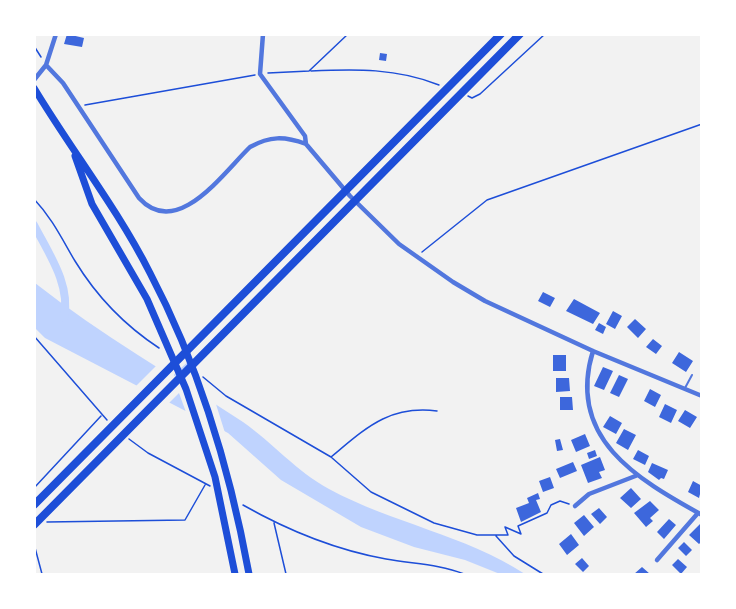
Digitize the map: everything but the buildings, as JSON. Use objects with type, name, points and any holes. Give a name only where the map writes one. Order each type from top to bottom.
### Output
[{"type":"highway","points":[[34,506],[501,34]]},
{"type":"highway","points":[[36,523],[520,34]]},
{"type":"highway","points":[[34,88],[126,230],[151,274],[174,324],[211,416],[239,519],[249,574]]},
{"type":"highway","points":[[74,150],[92,204],[159,323],[195,413],[224,512],[235,574]]},
{"type":"street","points":[[34,80],[46,65],[56,34]]},
{"type":"street","points":[[263,34],[260,74],[305,136],[306,144]]},
{"type":"street","points":[[46,65],[63,83],[147,208],[160,213],[183,210],[250,147],[262,140],[287,137],[306,144],[350,196],[415,258],[485,301],[593,351],[702,396]]},
{"type":"street","points":[[593,351],[587,381],[595,426],[604,445],[638,475],[700,514],[657,560]]},
{"type":"street","points":[[575,506],[589,494],[638,475]]},
{"type":"lane","points":[[685,388],[692,375]]},
{"type":"path","points":[[309,71],[348,34]]},
{"type":"path","points":[[463,94],[472,98],[480,94],[545,34]]},
{"type":"path","points":[[34,46],[46,65]]},
{"type":"path","points":[[79,106],[260,74],[309,71],[366,69],[423,78],[443,86]]},
{"type":"path","points":[[415,258],[487,200],[702,124]]},
{"type":"path","points":[[34,199],[50,215],[76,262],[105,304],[142,337],[162,350]]},
{"type":"path","points":[[200,374],[226,396],[331,457],[371,492],[434,523],[477,535],[495,536],[514,556],[543,574]]},
{"type":"path","points":[[331,457],[362,431],[393,412],[415,408],[437,411]]},
{"type":"path","points":[[34,488],[102,415]]},
{"type":"path","points":[[36,523],[185,520],[206,484]]},
{"type":"path","points":[[495,536],[495,533],[508,535],[505,527],[521,534],[518,526],[547,513],[552,505],[560,501],[575,506]]},
{"type":"path","points":[[274,522],[286,574]]},
{"type":"path","points":[[34,544],[42,574]]},
{"type":"water","points":[[35,283],[111,338],[243,422],[317,482],[353,501],[478,549],[525,574],[500,574],[465,560],[414,547],[361,527],[281,480],[228,433],[45,338],[35,328]]},
{"type":"pier","points":[[157,365],[215,401],[226,436],[187,415],[179,393],[167,405],[134,388]]},
{"type":"waterway","points":[[34,225],[62,282],[64,318]]},
{"type":"waterway","points":[[175,375],[188,363]]}]
